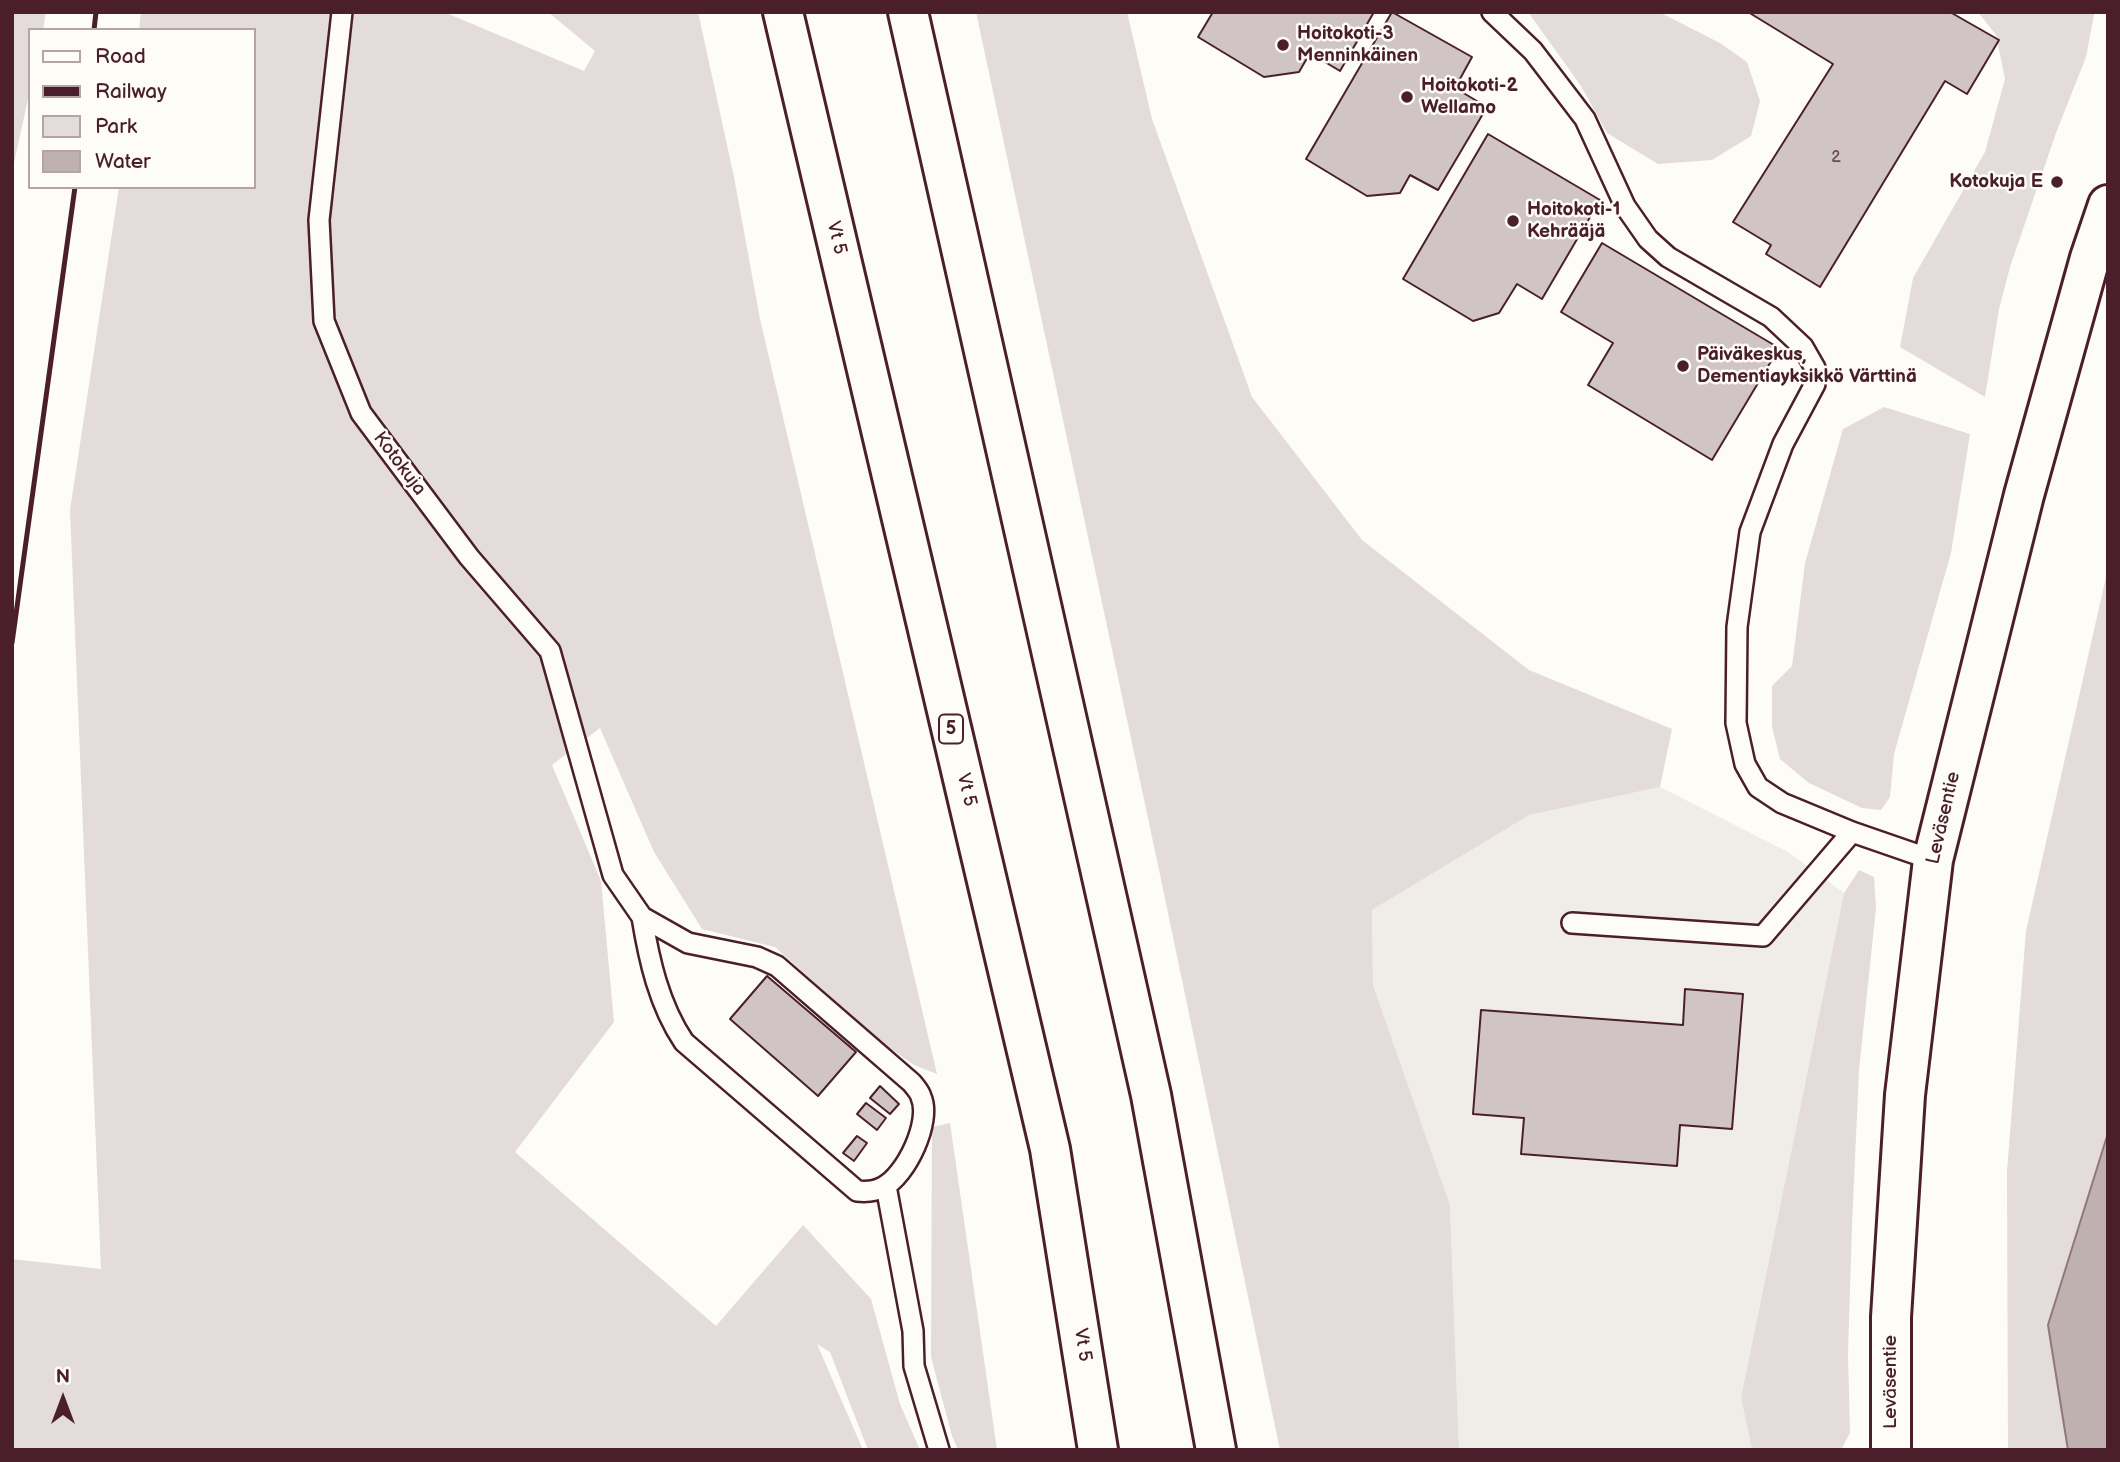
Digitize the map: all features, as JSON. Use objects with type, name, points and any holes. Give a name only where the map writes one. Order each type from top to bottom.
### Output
[{"type":"main road","name":"Vt 5","points":[[783,12],[1050,1149],[1098,1450]]},
{"type":"main road","points":[[908,12],[1152,1095],[1216,1450]]},
{"type":"main road","name":"Leväsentie","points":[[1891,1450],[1891,1317],[1905,1095],[1933,860],[2024,495],[2090,258],[2108,205]]},
{"type":"lane","name":"Kotokuja","points":[[342,12],[319,220],[324,321],[361,413],[469,557],[550,651],[613,875],[642,917]]},
{"type":"lane","points":[[1492,12],[1533,51],[1585,119],[1625,206],[1648,239],[1668,257],[1771,317],[1803,347],[1815,368],[1815,384],[1783,444],[1750,532],[1737,627],[1736,723],[1745,764],[1758,787],[1782,803],[1852,832],[1933,860]]},
{"type":"lane","points":[[1572,923],[1763,936],[1852,832]]},
{"type":"lane","points":[[642,917],[688,943],[757,957],[778,966],[912,1083],[922,1098],[921,1133],[906,1164],[886,1186],[871,1192],[856,1191],[684,1042],[670,1021],[648,950],[642,917]]},
{"type":"lane","points":[[886,1186],[913,1331],[914,1366],[939,1450]]},
{"type":"shaded area","points":[[1660,787],[1788,852],[1844,893],[1741,1396],[1752,1450],[1459,1450],[1450,1205],[1373,985],[1372,910],[1531,815]]},
{"type":"green space","points":[[12,12],[46,12],[43,28],[28,28],[28,99],[12,172]]},
{"type":"green space","points":[[141,12],[444,12],[584,71],[595,51],[548,12],[698,12],[734,177],[760,319],[937,1074],[914,1065],[881,1042],[775,947],[702,929],[654,852],[600,728],[552,765],[601,881],[614,1022],[515,1152],[716,1326],[803,1225],[871,1299],[900,1404],[920,1450],[868,1450],[830,1352],[817,1344],[863,1450],[12,1450],[12,1259],[101,1269],[70,510],[119,189],[256,189],[256,28],[139,28]]},
{"type":"green space","points":[[976,12],[1127,12],[1152,119],[1252,397],[1362,540],[1529,670],[1672,729],[1660,787],[1530,815],[1372,910],[1373,985],[1450,1205],[1459,1450],[1280,1450]]},
{"type":"green space","points":[[1528,12],[1659,12],[1720,43],[1747,62],[1760,101],[1751,136],[1712,160],[1658,164],[1607,133],[1581,86]]},
{"type":"green space","points":[[1978,12],[2094,12],[2086,57],[2056,133],[2010,267],[1999,309],[1985,397],[1900,347],[1913,278],[1985,152],[2005,79],[1996,35]]},
{"type":"green space","points":[[1884,407],[1970,434],[1951,553],[1894,754],[1890,797],[1881,810],[1862,808],[1809,783],[1780,759],[1772,727],[1772,686],[1792,666],[1805,563],[1843,429]]},
{"type":"green space","points":[[2108,568],[2108,1450],[2008,1450],[2007,1172],[2026,931]]},
{"type":"green space","points":[[1859,870],[1874,877],[1876,908],[1859,1070],[1848,1353],[1850,1433],[1841,1450],[1752,1450],[1741,1397],[1844,893]]},
{"type":"green space","points":[[950,1123],[997,1450],[958,1450],[931,1357],[932,1127]]},
{"type":"water","points":[[2108,1133],[2108,1450],[2068,1450],[2048,1325]]},
{"type":"building","name":"Hoitokoti-3 Menninkäinen","points":[[1213,12],[1374,12],[1340,71],[1310,53],[1299,72],[1264,77],[1198,37]]},
{"type":"building","name":"Hoitokoti-2 Wellamo","points":[[1392,12],[1472,57],[1455,88],[1487,107],[1438,190],[1410,175],[1400,193],[1367,196],[1306,159]]},
{"type":"building","points":[[1748,12],[1950,12],[1999,40],[1967,94],[1945,81],[1820,287],[1766,254],[1771,245],[1733,222],[1833,64]]},
{"type":"building","name":"Hoitokoti-1 Kehrääjä","points":[[1488,134],[1600,200],[1542,299],[1517,284],[1499,313],[1473,321],[1403,279]]},
{"type":"building","name":"Päiväkeskus, Dementiayksikkö Värttinä","points":[[1602,243],[1779,348],[1712,460],[1588,385],[1613,343],[1561,312]]},
{"type":"building","points":[[767,976],[856,1052],[818,1096],[730,1019]]},
{"type":"building","points":[[1685,989],[1743,994],[1732,1129],[1680,1125],[1677,1166],[1521,1154],[1524,1118],[1473,1114],[1481,1010],[1683,1025]]},
{"type":"building","points":[[880,1086],[899,1104],[890,1114],[870,1098]]},
{"type":"building","points":[[866,1103],[886,1118],[877,1130],[857,1114]]},
{"type":"building","points":[[857,1136],[867,1143],[854,1161],[843,1153]]},
{"type":"railway","points":[[94,28],[96,12]]},
{"type":"railway","points":[[12,643],[75,189]]},
{"type":"place","name":"Hoitokoti-3 Menninkäinen","points":[[1283,45]]},
{"type":"place","name":"Hoitokoti-2 Wellamo","points":[[1407,97]]},
{"type":"place","name":"Kotokuja E","points":[[2057,182]]},
{"type":"place","name":"Hoitokoti-1 Kehrääjä","points":[[1513,221]]},
{"type":"place","name":"Päiväkeskus, Dementiayksikkö Värttinä","points":[[1683,366]]}]
